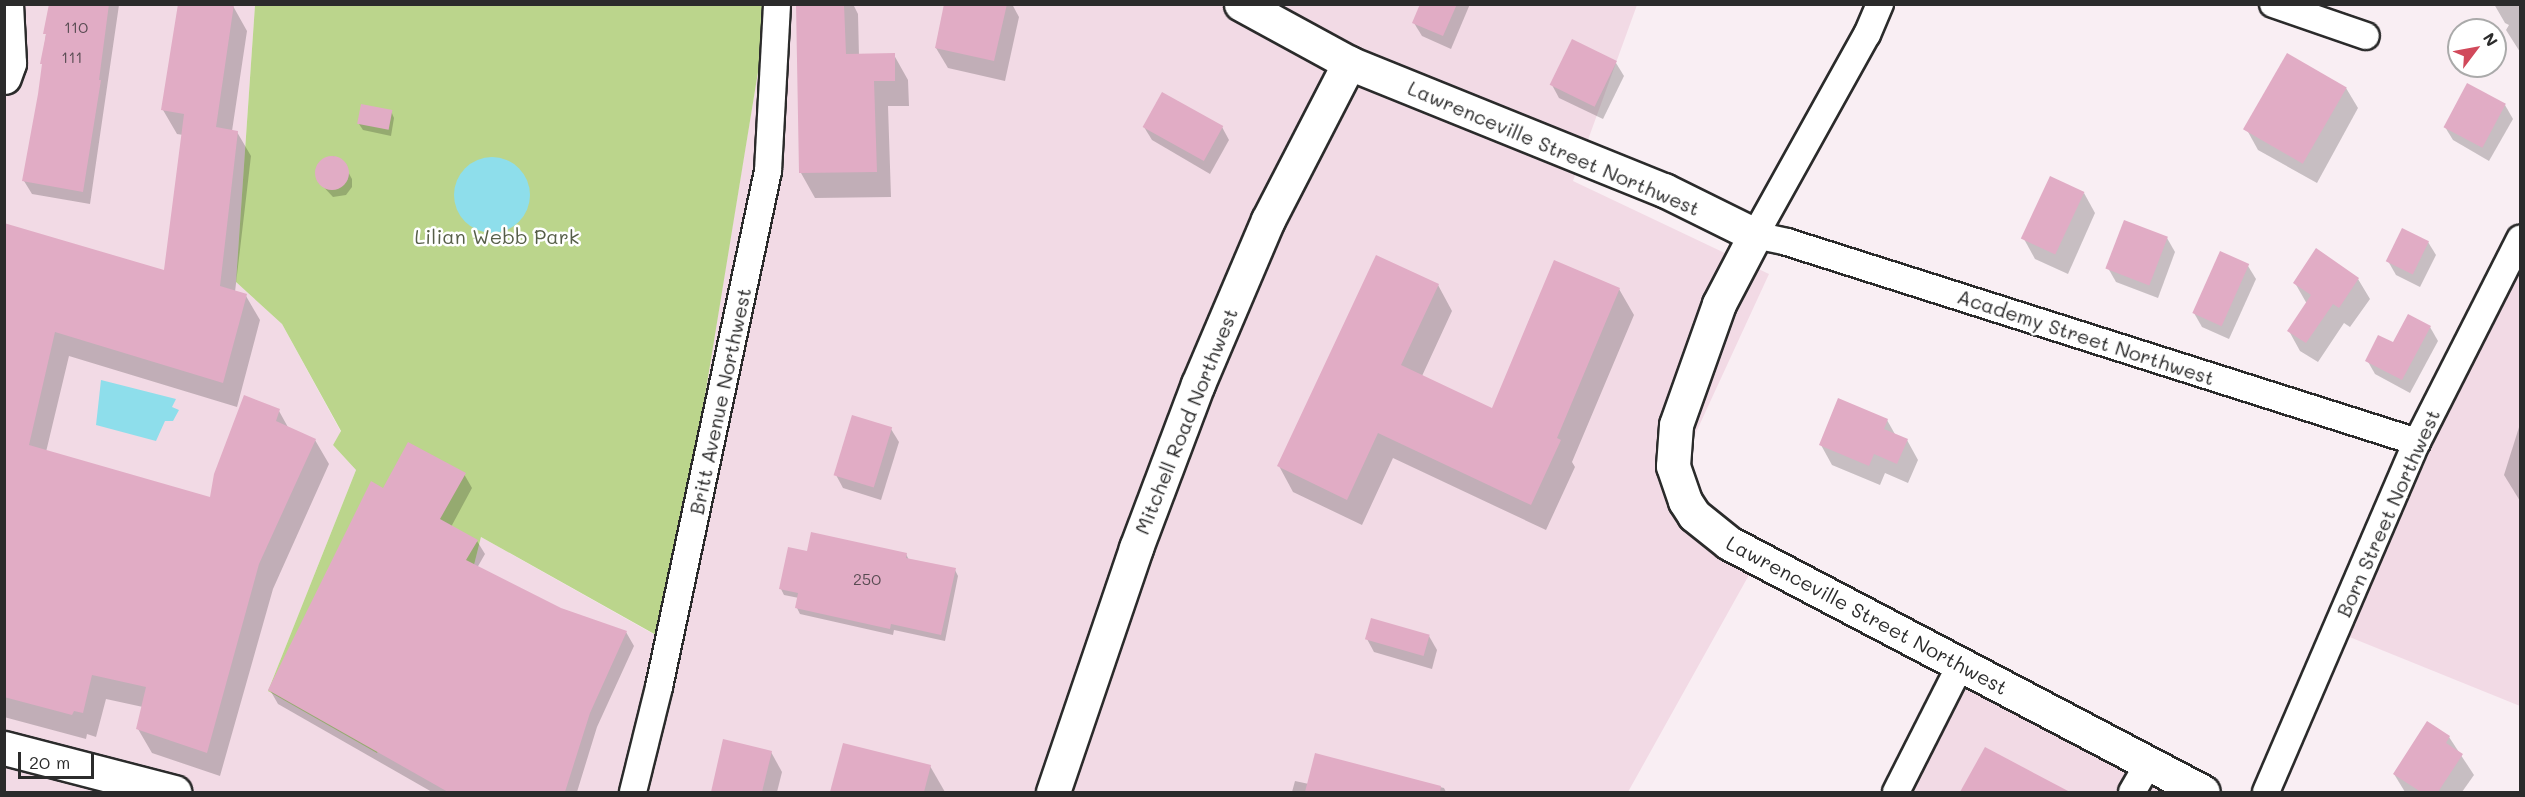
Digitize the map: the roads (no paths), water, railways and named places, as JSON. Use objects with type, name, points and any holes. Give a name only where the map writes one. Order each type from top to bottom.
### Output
[{"type":"street","points":[[6,4],[6,68]]},
{"type":"street","name":"Britt Avenue Northwest","points":[[633,792],[660,687],[768,171],[777,4]]},
{"type":"street","name":"Lawrenceville Street Northwest","points":[[1241,4],[1348,63],[1664,190],[1755,235],[1719,304],[1676,425],[1672,466],[1684,501],[1694,515],[1729,543],[2203,792]]},
{"type":"street","points":[[1755,235],[1867,34],[1880,4]]},
{"type":"street","points":[[2273,4],[2366,36]]},
{"type":"street","name":"Mitchell Road Northwest","points":[[1053,792],[1136,549],[1198,384],[1268,220],[1348,63]]},
{"type":"street","name":"Academy Street Northwest","points":[[1755,235],[1787,242],[2416,442]]},
{"type":"street","name":"Born Street Northwest","points":[[2266,792],[2416,442],[2520,240]]},
{"type":"street","points":[[1896,792],[1961,664]]},
{"type":"street","points":[[4,748],[174,792]]},
{"type":"street","points":[[2132,792],[2148,764]]},
{"type":"water","points":[[485,157],[499,157],[513,163],[524,174],[530,188],[527,210],[519,222],[499,233],[485,233],[471,227],[460,216],[454,202],[454,188],[460,174],[471,163]]},
{"type":"water","points":[[101,380],[176,399],[172,407],[179,410],[173,421],[165,421],[156,441],[96,425]]},
{"type":"park label","name":"Lilian Webb Park","points":[[497,236]]}]
